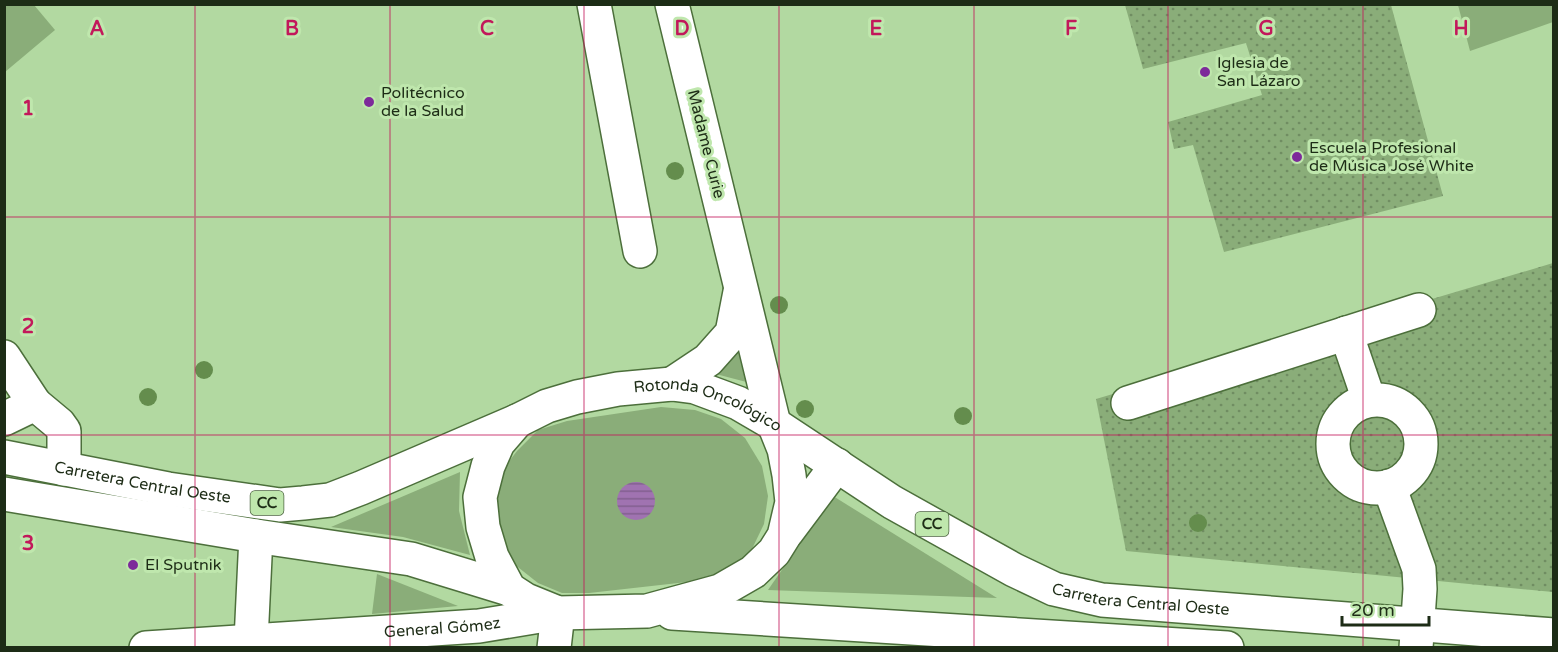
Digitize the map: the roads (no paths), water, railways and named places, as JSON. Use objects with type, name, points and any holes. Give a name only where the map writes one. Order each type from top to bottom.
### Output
[{"type":"main road","points":[[594,4],[640,250]]},
{"type":"main road","name":"Madame Curie","points":[[672,4],[774,424]]},
{"type":"main road","name":"Madame Curie","points":[[672,384],[708,360],[732,333],[741,284]]},
{"type":"main road","points":[[1128,403],[1419,310]]},
{"type":"main road","points":[[1346,333],[1369,400]]},
{"type":"main road","points":[[4,357],[35,404],[64,431],[64,469]]},
{"type":"main road","name":"Rotonda Oncológico","points":[[672,384],[695,387],[738,403],[774,424],[784,449],[792,501],[784,536],[774,552],[753,573],[720,591],[646,611],[558,612],[526,600],[509,589],[492,557],[483,527],[480,497],[488,466],[498,443],[517,421],[547,406],[618,389],[672,384]]},
{"type":"main road","points":[[1369,400],[1384,400],[1398,405],[1410,414],[1417,426],[1421,441],[1419,455],[1413,469],[1403,479],[1389,486],[1375,488],[1361,485],[1344,473],[1334,454],[1333,440],[1336,426],[1344,414],[1356,405],[1369,400]]},
{"type":"main road","points":[[4,419],[35,404]]},
{"type":"main road","name":"Carretera Central Oeste","points":[[4,457],[168,489],[280,505],[303,504],[330,500],[517,421]]},
{"type":"main road","name":"Carretera Central Oeste","points":[[774,424],[902,507],[1014,570],[1054,589],[1102,600],[1416,636],[1554,635]]},
{"type":"main road","points":[[784,536],[837,465]]},
{"type":"main road","points":[[1389,486],[1419,569],[1420,589],[1416,636]]},
{"type":"main road","name":"Carretera Central Oeste","points":[[4,494],[411,559],[509,589]]},
{"type":"main road","points":[[251,641],[256,536]]},
{"type":"main road","name":"CC","points":[[646,611],[972,640],[1227,648]]},
{"type":"main road","points":[[554,648],[558,612]]},
{"type":"main road","name":"General Gómez","points":[[146,648],[479,626],[558,612]]},
{"type":"place","name":"Iglesia de San Lázaro","points":[[1205,72]]},
{"type":"place","name":"Politécnico de la Salud","points":[[369,102]]},
{"type":"place","name":"Escuela Profesional de Música José White","points":[[1297,157]]},
{"type":"place","name":"El Sputnik","points":[[133,565]]}]
